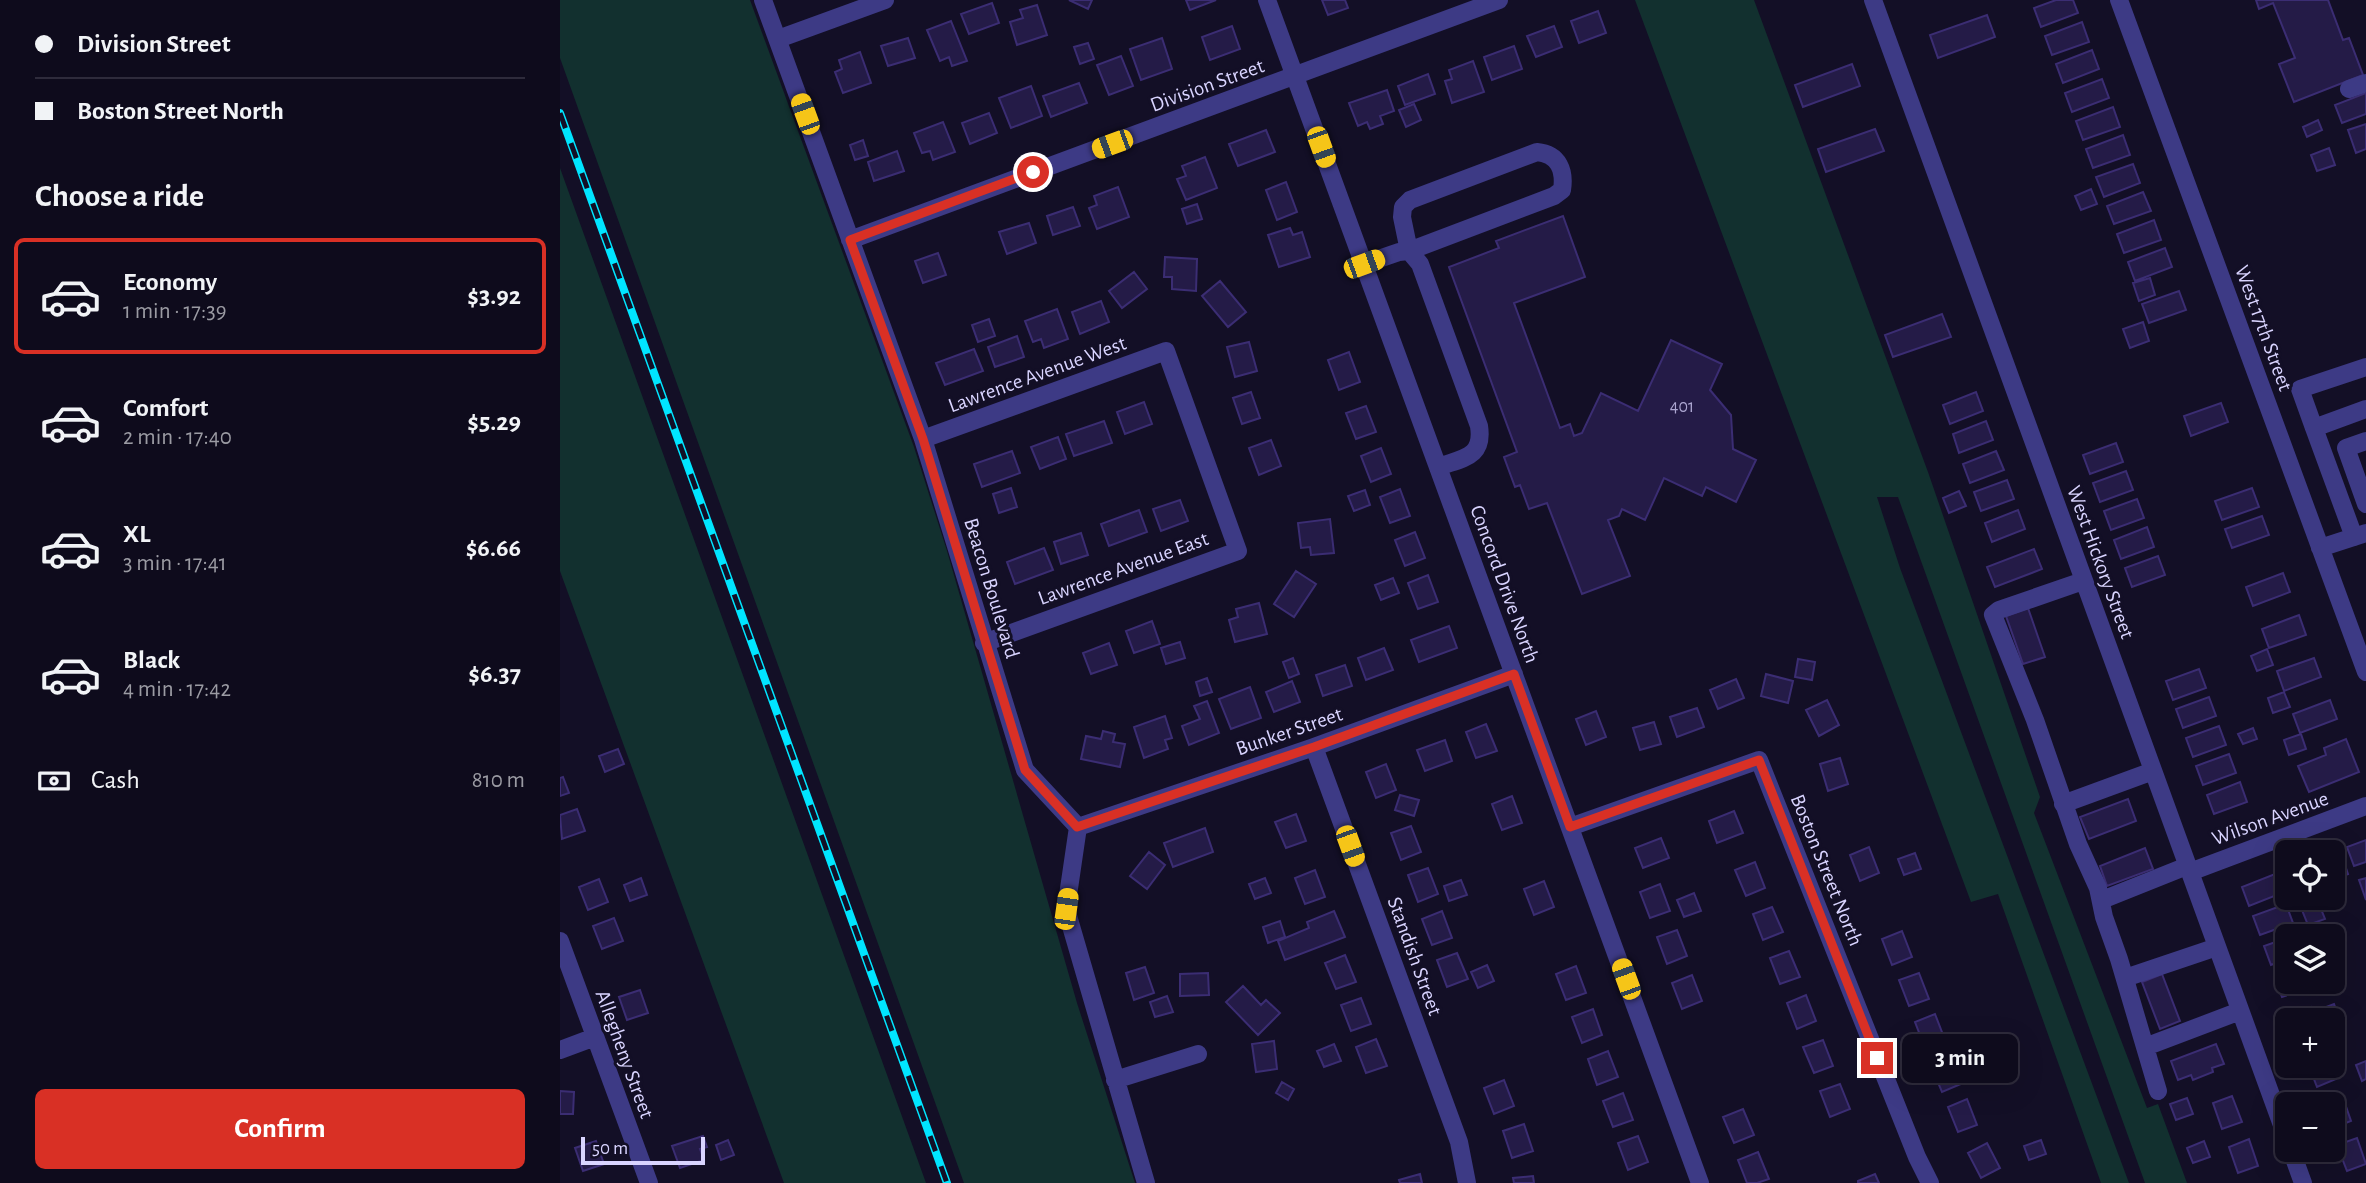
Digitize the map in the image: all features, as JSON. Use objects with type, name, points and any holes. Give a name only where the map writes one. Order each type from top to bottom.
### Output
[{"type":"street","name":"Beacon Boulevard","points":[[763,0],[923,439],[1025,770],[1077,827]]},
{"type":"street","points":[[778,39],[885,0]]},
{"type":"street","name":"Concord Drive North","points":[[1266,0],[1700,1183]]},
{"type":"street","name":"West Hickory Street","points":[[1873,0],[2275,1106]]},
{"type":"street","name":"West 17th Street","points":[[2119,0],[2366,672]]},
{"type":"street","name":"Division Street","points":[[850,240],[1496,1]]},
{"type":"street","points":[[1364,264],[1409,251],[1555,196],[1562,190],[1563,179],[1557,160],[1548,153],[1538,152],[1410,200],[1403,207],[1402,217],[1409,251],[1420,264],[1479,426],[1481,441],[1477,449],[1438,467]]},
{"type":"street","name":"Lawrence Avenue West","points":[[923,439],[1166,352],[1238,551]]},
{"type":"street","points":[[2320,548],[2360,535],[2300,389],[2366,367]]},
{"type":"street","points":[[2314,428],[2366,409]]},
{"type":"street","points":[[2366,440],[2346,448],[2366,504]]},
{"type":"street","name":"Lawrence Avenue East","points":[[984,643],[1238,551]]},
{"type":"street","points":[[2083,580],[1999,610],[1993,615],[2035,720],[2063,804],[2102,900],[2104,917],[2158,1091]]},
{"type":"street","name":"Bunker Street","points":[[1077,827],[1314,747],[1514,674]]},
{"type":"street","name":"Standish Street","points":[[1314,747],[1459,1142],[1467,1183]]},
{"type":"street","name":"Boston Street North","points":[[1570,827],[1759,760],[1917,1157],[1930,1183]]},
{"type":"street","points":[[2063,804],[2152,771]]},
{"type":"street","name":"Wilson Avenue","points":[[2102,900],[2366,806]]},
{"type":"street","points":[[1077,827],[1066,909],[1146,1183]]},
{"type":"street","name":"Allegheny Street","points":[[560,941],[649,1183]]},
{"type":"street","points":[[2125,978],[2217,947]]},
{"type":"street","points":[[2145,1047],[2240,1011]]},
{"type":"street","points":[[560,1050],[595,1037]]},
{"type":"street","points":[[1115,1080],[1198,1054]]},
{"type":"street","points":[[2296,1162],[2304,1183]]},
{"type":"green space","points":[[560,0],[750,0],[914,447],[947,551],[1077,1003],[1135,1183],[964,1183],[560,58]]},
{"type":"green space","points":[[1635,0],[1754,0],[1928,472],[2040,797],[2034,813],[2147,1108],[2158,1104],[2187,1183],[2145,1183],[1898,497],[1877,497],[1900,568],[2129,1183],[2101,1183],[1998,894],[1971,902]]},
{"type":"green space","points":[[560,168],[926,1183],[784,1183],[560,571]]},
{"type":"building","points":[[1069,0],[1092,0],[1088,9]]},
{"type":"building","points":[[1186,0],[1216,0],[1190,10]]},
{"type":"building","points":[[1322,0],[1345,0],[1348,8],[1328,15]]},
{"type":"building","points":[[2056,0],[2073,0],[2078,13],[2041,27],[2034,8]]},
{"type":"building","points":[[2256,0],[2328,0],[2343,40],[2349,38],[2363,75],[2294,102],[2279,64],[2295,58],[2273,3],[2259,9]]},
{"type":"building","points":[[992,3],[999,23],[969,34],[961,14]]},
{"type":"building","points":[[1037,5],[1047,35],[1017,45],[1010,22],[1023,18],[1020,10]]},
{"type":"building","points":[[1598,11],[1606,33],[1579,43],[1571,21]]},
{"type":"building","points":[[1987,15],[1995,37],[1938,58],[1930,35]]},
{"type":"building","points":[[951,21],[967,61],[952,66],[949,57],[940,61],[927,30]]},
{"type":"building","points":[[2082,22],[2089,42],[2052,55],[2045,36]]},
{"type":"building","points":[[1232,26],[1240,49],[1210,60],[1202,37]]},
{"type":"building","points":[[1554,26],[1562,47],[1536,57],[1527,36]]},
{"type":"building","points":[[908,38],[915,58],[888,66],[881,46]]},
{"type":"building","points":[[1162,38],[1172,69],[1141,80],[1130,49]]},
{"type":"building","points":[[1088,43],[1094,59],[1080,64],[1074,47]]},
{"type":"building","points":[[1514,46],[1522,69],[1492,80],[1484,57]]},
{"type":"building","points":[[2092,50],[2099,69],[2063,83],[2056,64]]},
{"type":"building","points":[[860,52],[871,83],[843,93],[835,72],[842,69],[839,60]]},
{"type":"building","points":[[1121,56],[1133,86],[1109,95],[1097,65]]},
{"type":"building","points":[[1473,61],[1484,92],[1452,103],[1445,81],[1452,79],[1449,70]]},
{"type":"building","points":[[1852,64],[1860,86],[1803,107],[1795,85]]},
{"type":"building","points":[[1428,74],[1435,94],[1405,105],[1398,86]]},
{"type":"building","points":[[2102,79],[2109,98],[2072,112],[2065,93]]},
{"type":"building","points":[[1079,83],[1087,103],[1051,117],[1043,96]]},
{"type":"building","points":[[1031,86],[1042,116],[1011,128],[999,98]]},
{"type":"building","points":[[1387,90],[1394,111],[1380,116],[1383,124],[1370,129],[1367,122],[1358,126],[1349,103]]},
{"type":"building","points":[[2366,93],[2366,114],[2342,123],[2335,105]]},
{"type":"building","points":[[1414,104],[1421,120],[1406,127],[1399,110]]},
{"type":"building","points":[[2113,107],[2120,127],[2083,140],[2076,121]]},
{"type":"building","points":[[989,113],[997,133],[970,144],[962,123]]},
{"type":"building","points":[[2318,120],[2322,130],[2307,137],[2303,127]]},
{"type":"building","points":[[943,122],[955,152],[933,160],[930,151],[922,153],[914,133]]},
{"type":"building","points":[[2366,124],[2366,149],[2356,153],[2348,130]]},
{"type":"building","points":[[1875,129],[1884,151],[1826,172],[1818,149]]},
{"type":"building","points":[[1266,130],[1275,152],[1238,166],[1229,144]]},
{"type":"building","points":[[2123,135],[2130,155],[2093,168],[2086,149]]},
{"type":"building","points":[[863,140],[868,156],[855,160],[850,145]]},
{"type":"building","points":[[2329,148],[2335,165],[2317,171],[2311,155]]},
{"type":"building","points":[[897,151],[904,171],[874,181],[868,162]]},
{"type":"building","points":[[1205,157],[1217,188],[1186,200],[1177,179],[1186,176],[1182,166]]},
{"type":"building","points":[[2133,164],[2140,183],[2104,197],[2096,177]]},
{"type":"building","points":[[1286,182],[1297,212],[1277,220],[1266,190]]},
{"type":"building","points":[[1118,187],[1129,217],[1097,229],[1089,208],[1097,205],[1094,196]]},
{"type":"building","points":[[2091,189],[2097,204],[2081,210],[2075,196]]},
{"type":"building","points":[[2143,192],[2151,211],[2114,224],[2107,206]]},
{"type":"building","points":[[1197,204],[1202,219],[1187,224],[1182,209]]},
{"type":"building","points":[[1073,207],[1080,226],[1053,235],[1047,216]]},
{"type":"building","points":[[1563,216],[1585,277],[1514,303],[1560,428],[1570,424],[1574,436],[1582,433],[1601,393],[1638,411],[1671,340],[1722,364],[1710,390],[1731,415],[1733,449],[1756,460],[1736,502],[1706,487],[1702,496],[1664,478],[1645,520],[1622,509],[1619,516],[1608,520],[1630,576],[1582,594],[1547,503],[1529,509],[1520,485],[1515,487],[1504,457],[1517,452],[1449,267],[1499,248],[1496,241]]},
{"type":"building","points":[[2154,220],[2161,240],[2124,253],[2117,234]]},
{"type":"building","points":[[1029,223],[1036,243],[1007,254],[999,232]]},
{"type":"building","points":[[1290,228],[1293,235],[1302,232],[1310,257],[1279,267],[1268,235]]},
{"type":"building","points":[[2165,248],[2172,267],[2135,281],[2128,262]]},
{"type":"building","points":[[938,253],[946,275],[923,283],[915,261]]},
{"type":"building","points":[[1165,257],[1197,259],[1196,291],[1172,289],[1172,277],[1164,277]]},
{"type":"building","points":[[1134,272],[1147,289],[1122,308],[1109,291]]},
{"type":"building","points":[[2150,278],[2155,295],[2139,301],[2133,283]]},
{"type":"building","points":[[1220,281],[1246,312],[1228,327],[1202,296]]},
{"type":"building","points":[[2179,291],[2186,310],[2149,323],[2142,304]]},
{"type":"building","points":[[1101,301],[1109,322],[1080,334],[1072,312]]},
{"type":"building","points":[[1057,309],[1068,339],[1044,348],[1041,339],[1033,342],[1025,321]]},
{"type":"building","points":[[1942,314],[1951,337],[1893,357],[1885,335]]},
{"type":"building","points":[[989,319],[995,336],[978,342],[972,325]]},
{"type":"building","points":[[2143,322],[2149,341],[2130,348],[2123,329]]},
{"type":"building","points":[[1017,336],[1024,357],[995,367],[988,347]]},
{"type":"building","points":[[1249,342],[1257,371],[1235,377],[1227,347]]},
{"type":"building","points":[[974,349],[983,371],[945,385],[936,363]]},
{"type":"building","points":[[1349,352],[1360,382],[1339,390],[1328,360]]},
{"type":"building","points":[[1251,392],[1260,418],[1242,424],[1233,398]]},
{"type":"building","points":[[1976,392],[1983,411],[1950,424],[1943,405]]},
{"type":"building","points":[[1144,402],[1152,424],[1125,434],[1117,412]]},
{"type":"building","points":[[2221,403],[2228,422],[2191,436],[2184,416]]},
{"type":"building","points":[[1366,406],[1376,432],[1356,439],[1346,413]]},
{"type":"building","points":[[1104,421],[1112,443],[1074,456],[1066,434]]},
{"type":"building","points":[[1986,421],[1993,440],[1959,453],[1953,434]]},
{"type":"building","points":[[1058,437],[1066,459],[1040,469],[1031,447]]},
{"type":"building","points":[[1271,440],[1281,466],[1259,475],[1249,448]]},
{"type":"building","points":[[2116,443],[2123,462],[2090,474],[2083,455]]},
{"type":"building","points":[[1381,448],[1391,474],[1371,482],[1361,456]]},
{"type":"building","points":[[1012,451],[1020,473],[982,487],[974,464]]},
{"type":"building","points":[[1996,451],[2004,470],[1970,483],[1963,464]]},
{"type":"building","points":[[2126,471],[2133,490],[2100,502],[2093,483]]},
{"type":"building","points":[[2007,480],[2014,499],[1981,511],[1974,492]]},
{"type":"building","points":[[1011,488],[1017,507],[999,513],[993,494]]},
{"type":"building","points":[[2252,488],[2259,507],[2222,520],[2215,501]]},
{"type":"building","points":[[1400,489],[1410,516],[1390,523],[1380,497]]},
{"type":"building","points":[[1365,490],[1370,505],[1354,511],[1348,496]]},
{"type":"building","points":[[1959,491],[1966,506],[1949,513],[1943,498]]},
{"type":"building","points":[[2137,499],[2144,518],[2111,530],[2104,511]]},
{"type":"building","points":[[1180,500],[1188,521],[1161,531],[1153,509]]},
{"type":"building","points":[[1139,510],[1147,532],[1109,546],[1101,524]]},
{"type":"building","points":[[2018,510],[2025,529],[1992,542],[1985,523]]},
{"type":"building","points":[[2262,516],[2269,535],[2232,548],[2225,529]]},
{"type":"building","points":[[1330,519],[1334,553],[1311,555],[1310,547],[1301,548],[1298,523]]},
{"type":"building","points":[[2147,527],[2154,547],[2121,559],[2114,540]]},
{"type":"building","points":[[1415,532],[1425,558],[1405,566],[1395,540]]},
{"type":"building","points":[[1081,533],[1088,555],[1061,564],[1054,542]]},
{"type":"building","points":[[1044,548],[1053,570],[1015,584],[1007,562]]},
{"type":"building","points":[[2034,549],[2042,569],[1995,587],[1987,567]]},
{"type":"building","points":[[2158,556],[2165,575],[2132,587],[2125,568]]},
{"type":"building","points":[[1296,571],[1316,584],[1294,617],[1274,604]]},
{"type":"building","points":[[2283,573],[2290,592],[2253,606],[2246,587]]},
{"type":"building","points":[[1428,575],[1438,602],[1418,609],[1408,583]]},
{"type":"building","points":[[1393,578],[1399,593],[1381,600],[1375,585]]},
{"type":"building","points":[[1259,603],[1267,634],[1235,642],[1229,620],[1238,617],[1236,609]]},
{"type":"building","points":[[2028,608],[2045,657],[2023,664],[2006,616]]},
{"type":"building","points":[[2299,615],[2306,635],[2269,648],[2262,629]]},
{"type":"building","points":[[1152,621],[1160,644],[1134,653],[1126,631]]},
{"type":"building","points":[[1449,626],[1457,648],[1419,662],[1411,640]]},
{"type":"building","points":[[1180,642],[1185,658],[1166,664],[1161,648]]},
{"type":"building","points":[[1109,643],[1117,665],[1091,674],[1083,653]]},
{"type":"building","points":[[1384,648],[1393,670],[1366,680],[1358,658]]},
{"type":"building","points":[[2267,649],[2273,665],[2257,671],[2251,656]]},
{"type":"building","points":[[1293,658],[1299,674],[1289,678],[1283,662]]},
{"type":"building","points":[[2314,658],[2321,677],[2284,691],[2277,671]]},
{"type":"building","points":[[1798,659],[1815,662],[1812,680],[1795,677]]},
{"type":"building","points":[[1345,665],[1352,686],[1323,696],[1316,675]]},
{"type":"building","points":[[2199,669],[2206,688],[2173,700],[2166,681]]},
{"type":"building","points":[[1766,674],[1793,681],[1788,703],[1761,696]]},
{"type":"building","points":[[1207,678],[1212,692],[1200,696],[1196,682]]},
{"type":"building","points":[[1736,679],[1744,698],[1718,709],[1710,690]]},
{"type":"building","points":[[1292,681],[1300,702],[1274,712],[1266,692]]},
{"type":"building","points":[[1250,687],[1261,718],[1231,729],[1219,699]]},
{"type":"building","points":[[2284,692],[2290,707],[2273,713],[2268,698]]},
{"type":"building","points":[[2209,697],[2216,716],[2183,728],[2176,709]]},
{"type":"building","points":[[1827,700],[1839,725],[1819,736],[1806,710]]},
{"type":"building","points":[[2330,700],[2337,719],[2300,733],[2293,714]]},
{"type":"building","points":[[1207,701],[1219,733],[1189,745],[1182,726],[1200,719],[1194,706]]},
{"type":"building","points":[[1697,708],[1704,727],[1677,737],[1670,717]]},
{"type":"building","points":[[1596,711],[1606,737],[1586,745],[1576,719]]},
{"type":"building","points":[[1165,716],[1172,738],[1165,740],[1168,749],[1144,758],[1134,727]]},
{"type":"building","points":[[1654,722],[1661,744],[1640,750],[1633,728]]},
{"type":"building","points":[[1486,724],[1497,751],[1476,758],[1466,732]]},
{"type":"building","points":[[2219,726],[2226,745],[2193,757],[2186,738]]},
{"type":"building","points":[[2253,728],[2257,739],[2243,744],[2238,734]]},
{"type":"building","points":[[1103,731],[1115,734],[1113,742],[1125,744],[1120,767],[1081,759],[1086,736],[1101,739]]},
{"type":"building","points":[[2301,734],[2306,749],[2289,755],[2284,740]]},
{"type":"building","points":[[2346,739],[2359,772],[2309,792],[2298,766],[2326,755],[2324,748]]},
{"type":"building","points":[[1445,740],[1452,761],[1425,771],[1417,750]]},
{"type":"building","points":[[618,749],[624,764],[605,772],[599,756]]},
{"type":"building","points":[[2229,754],[2236,773],[2203,785],[2196,766]]},
{"type":"building","points":[[1840,758],[1848,784],[1828,791],[1820,764]]},
{"type":"building","points":[[1386,764],[1396,790],[1376,798],[1366,772]]},
{"type":"building","points":[[563,777],[569,793],[560,796],[560,778]]},
{"type":"building","points":[[2240,782],[2247,802],[2214,814],[2207,795]]},
{"type":"building","points":[[1400,795],[1419,800],[1414,816],[1395,810]]},
{"type":"building","points":[[1512,796],[1522,823],[1502,830],[1492,804]]},
{"type":"building","points":[[2128,799],[2136,821],[2089,839],[2080,817]]},
{"type":"building","points":[[577,809],[585,831],[562,839],[560,815]]},
{"type":"building","points":[[1734,811],[1743,833],[1717,843],[1709,821]]},
{"type":"building","points":[[1296,814],[1306,841],[1286,848],[1275,822]]},
{"type":"building","points":[[1411,826],[1421,852],[1401,860],[1391,833]]},
{"type":"building","points":[[1205,828],[1213,852],[1173,867],[1164,843]]},
{"type":"building","points":[[1661,838],[1669,858],[1643,868],[1635,848]]},
{"type":"building","points":[[2366,840],[2366,862],[2354,866],[2347,847]]},
{"type":"building","points":[[1869,847],[1879,873],[1860,881],[1850,855]]},
{"type":"building","points":[[2145,848],[2153,869],[2107,886],[2100,866]]},
{"type":"building","points":[[1149,852],[1165,865],[1147,889],[1130,876]]},
{"type":"building","points":[[1915,853],[1921,869],[1904,875],[1898,859]]},
{"type":"building","points":[[1755,862],[1765,888],[1746,896],[1735,870]]},
{"type":"building","points":[[1428,868],[1438,894],[1418,902],[1408,875]]},
{"type":"building","points":[[1315,870],[1325,897],[1305,904],[1295,878]]},
{"type":"building","points":[[2275,874],[2275,896],[2249,906],[2242,887]]},
{"type":"building","points":[[641,878],[647,895],[630,901],[624,885]]},
{"type":"building","points":[[1265,878],[1271,893],[1255,899],[1249,884]]},
{"type":"building","points":[[2366,878],[2366,900],[2359,880]]},
{"type":"building","points":[[599,879],[608,902],[588,910],[579,887]]},
{"type":"building","points":[[1461,880],[1467,895],[1449,901],[1444,886]]},
{"type":"building","points":[[1544,881],[1554,907],[1534,915],[1524,889]]},
{"type":"building","points":[[1660,884],[1670,911],[1650,918],[1640,892]]},
{"type":"building","points":[[1694,893],[1701,911],[1684,917],[1677,900]]},
{"type":"building","points":[[1772,907],[1783,932],[1763,940],[1753,914]]},
{"type":"building","points":[[2275,908],[2288,910],[2293,923],[2275,924],[2275,930],[2260,935],[2253,916]]},
{"type":"building","points":[[2302,910],[2321,910],[2325,919],[2308,924]]},
{"type":"building","points":[[1334,911],[1345,937],[1285,960],[1278,941],[1309,928],[1307,922]]},
{"type":"building","points":[[1442,911],[1452,938],[1432,945],[1422,919]]},
{"type":"building","points":[[614,918],[623,941],[602,949],[593,926]]},
{"type":"building","points":[[1280,921],[1285,937],[1268,943],[1263,927]]},
{"type":"building","points":[[1677,930],[1687,956],[1667,964],[1657,937]]},
{"type":"building","points":[[1902,931],[1912,957],[1892,965],[1882,939]]},
{"type":"building","points":[[2275,942],[2275,964],[2271,965],[2264,946]]},
{"type":"building","points":[[1789,951],[1800,977],[1780,984],[1770,958]]},
{"type":"building","points":[[1457,953],[1468,979],[1447,987],[1437,960]]},
{"type":"building","points":[[1345,955],[1356,982],[1336,989],[1325,963]]},
{"type":"building","points":[[1487,965],[1494,981],[1478,988],[1471,972]]},
{"type":"building","points":[[1576,966],[1586,993],[1566,1000],[1556,974]]},
{"type":"building","points":[[1145,967],[1154,993],[1134,1000],[1126,973]]},
{"type":"building","points":[[1208,973],[1209,995],[1180,996],[1180,974]]},
{"type":"building","points":[[1919,973],[1929,999],[1909,1006],[1899,980]]},
{"type":"building","points":[[2162,974],[2180,1021],[2160,1029],[2142,982]]},
{"type":"building","points":[[1692,975],[1702,1001],[1682,1009],[1672,983]]},
{"type":"building","points":[[1243,986],[1261,1005],[1266,1000],[1280,1013],[1258,1035],[1226,1002]]},
{"type":"building","points":[[640,990],[648,1013],[627,1020],[619,997]]},
{"type":"building","points":[[1806,995],[1816,1021],[1797,1029],[1787,1003]]},
{"type":"building","points":[[1167,996],[1173,1012],[1155,1017],[1150,1002]]},
{"type":"building","points":[[1361,998],[1371,1024],[1351,1031],[1341,1005]]},
{"type":"building","points":[[1593,1009],[1602,1035],[1582,1043],[1572,1017]]},
{"type":"building","points":[[1935,1014],[1945,1040],[1925,1048],[1915,1022]]},
{"type":"building","points":[[1376,1039],[1387,1066],[1366,1073],[1356,1047]]},
{"type":"building","points":[[1823,1040],[1833,1066],[1814,1073],[1803,1047]]},
{"type":"building","points":[[1274,1041],[1277,1069],[1256,1072],[1252,1044]]},
{"type":"building","points":[[1334,1044],[1341,1061],[1324,1067],[1317,1051]]},
{"type":"building","points":[[2216,1044],[2224,1064],[2193,1080],[2191,1075],[2178,1080],[2171,1061]]},
{"type":"building","points":[[1608,1051],[1618,1077],[1597,1085],[1588,1059]]},
{"type":"building","points":[[1951,1058],[1961,1084],[1942,1092],[1931,1066]]},
{"type":"building","points":[[2366,1061],[2366,1079],[2362,1081],[2356,1065]]},
{"type":"building","points":[[2314,1078],[2336,1078],[2336,1079],[2317,1087]]},
{"type":"building","points":[[1504,1080],[1514,1106],[1494,1114],[1484,1088]]},
{"type":"building","points":[[1282,1082],[1294,1089],[1288,1100],[1276,1093]]},
{"type":"building","points":[[1840,1084],[1850,1109],[1830,1117],[1820,1091]]},
{"type":"building","points":[[560,1091],[574,1092],[573,1114],[560,1114]]},
{"type":"building","points":[[1623,1093],[1633,1120],[1613,1127],[1603,1101]]},
{"type":"building","points":[[2232,1096],[2242,1122],[2222,1129],[2213,1103]]},
{"type":"building","points":[[2187,1098],[2193,1114],[2176,1120],[2170,1104]]},
{"type":"building","points":[[1967,1099],[1977,1125],[1958,1132],[1948,1107]]},
{"type":"building","points":[[2345,1104],[2351,1121],[2345,1123]]},
{"type":"building","points":[[1743,1109],[1754,1135],[1734,1143],[1723,1117]]},
{"type":"building","points":[[1524,1124],[1533,1151],[1512,1158],[1503,1131]]},
{"type":"building","points":[[703,1136],[707,1147],[700,1149],[704,1160],[680,1168],[672,1146]]},
{"type":"building","points":[[1638,1136],[1648,1162],[1628,1170],[1618,1143]]},
{"type":"building","points":[[2357,1138],[2366,1164],[2347,1171],[2344,1162],[2345,1142]]},
{"type":"building","points":[[2249,1139],[2258,1166],[2238,1173],[2229,1147]]},
{"type":"building","points":[[728,1140],[734,1155],[721,1160],[716,1145]]},
{"type":"building","points":[[2041,1140],[2046,1154],[2029,1160],[2024,1146]]},
{"type":"building","points":[[596,1141],[604,1164],[583,1171],[575,1148]]},
{"type":"building","points":[[2204,1141],[2210,1157],[2193,1163],[2187,1148]]},
{"type":"building","points":[[1987,1143],[2000,1168],[1981,1178],[1968,1153]]},
{"type":"building","points":[[1758,1152],[1769,1179],[1747,1183],[1738,1160]]},
{"type":"building","points":[[1420,1174],[1422,1183],[1400,1183],[1399,1180]]},
{"type":"building","points":[[1875,1174],[1879,1183],[1858,1183],[1858,1181]]},
{"type":"building","points":[[1533,1176],[1534,1183],[1514,1183],[1513,1178]]},
{"type":"railway","points":[[560,113],[947,1183]]},
{"type":"route","points":[[1033,172],[850,240],[923,439],[1025,770],[1077,827],[1314,747],[1514,674],[1570,827],[1759,760],[1877,1058]]}]
